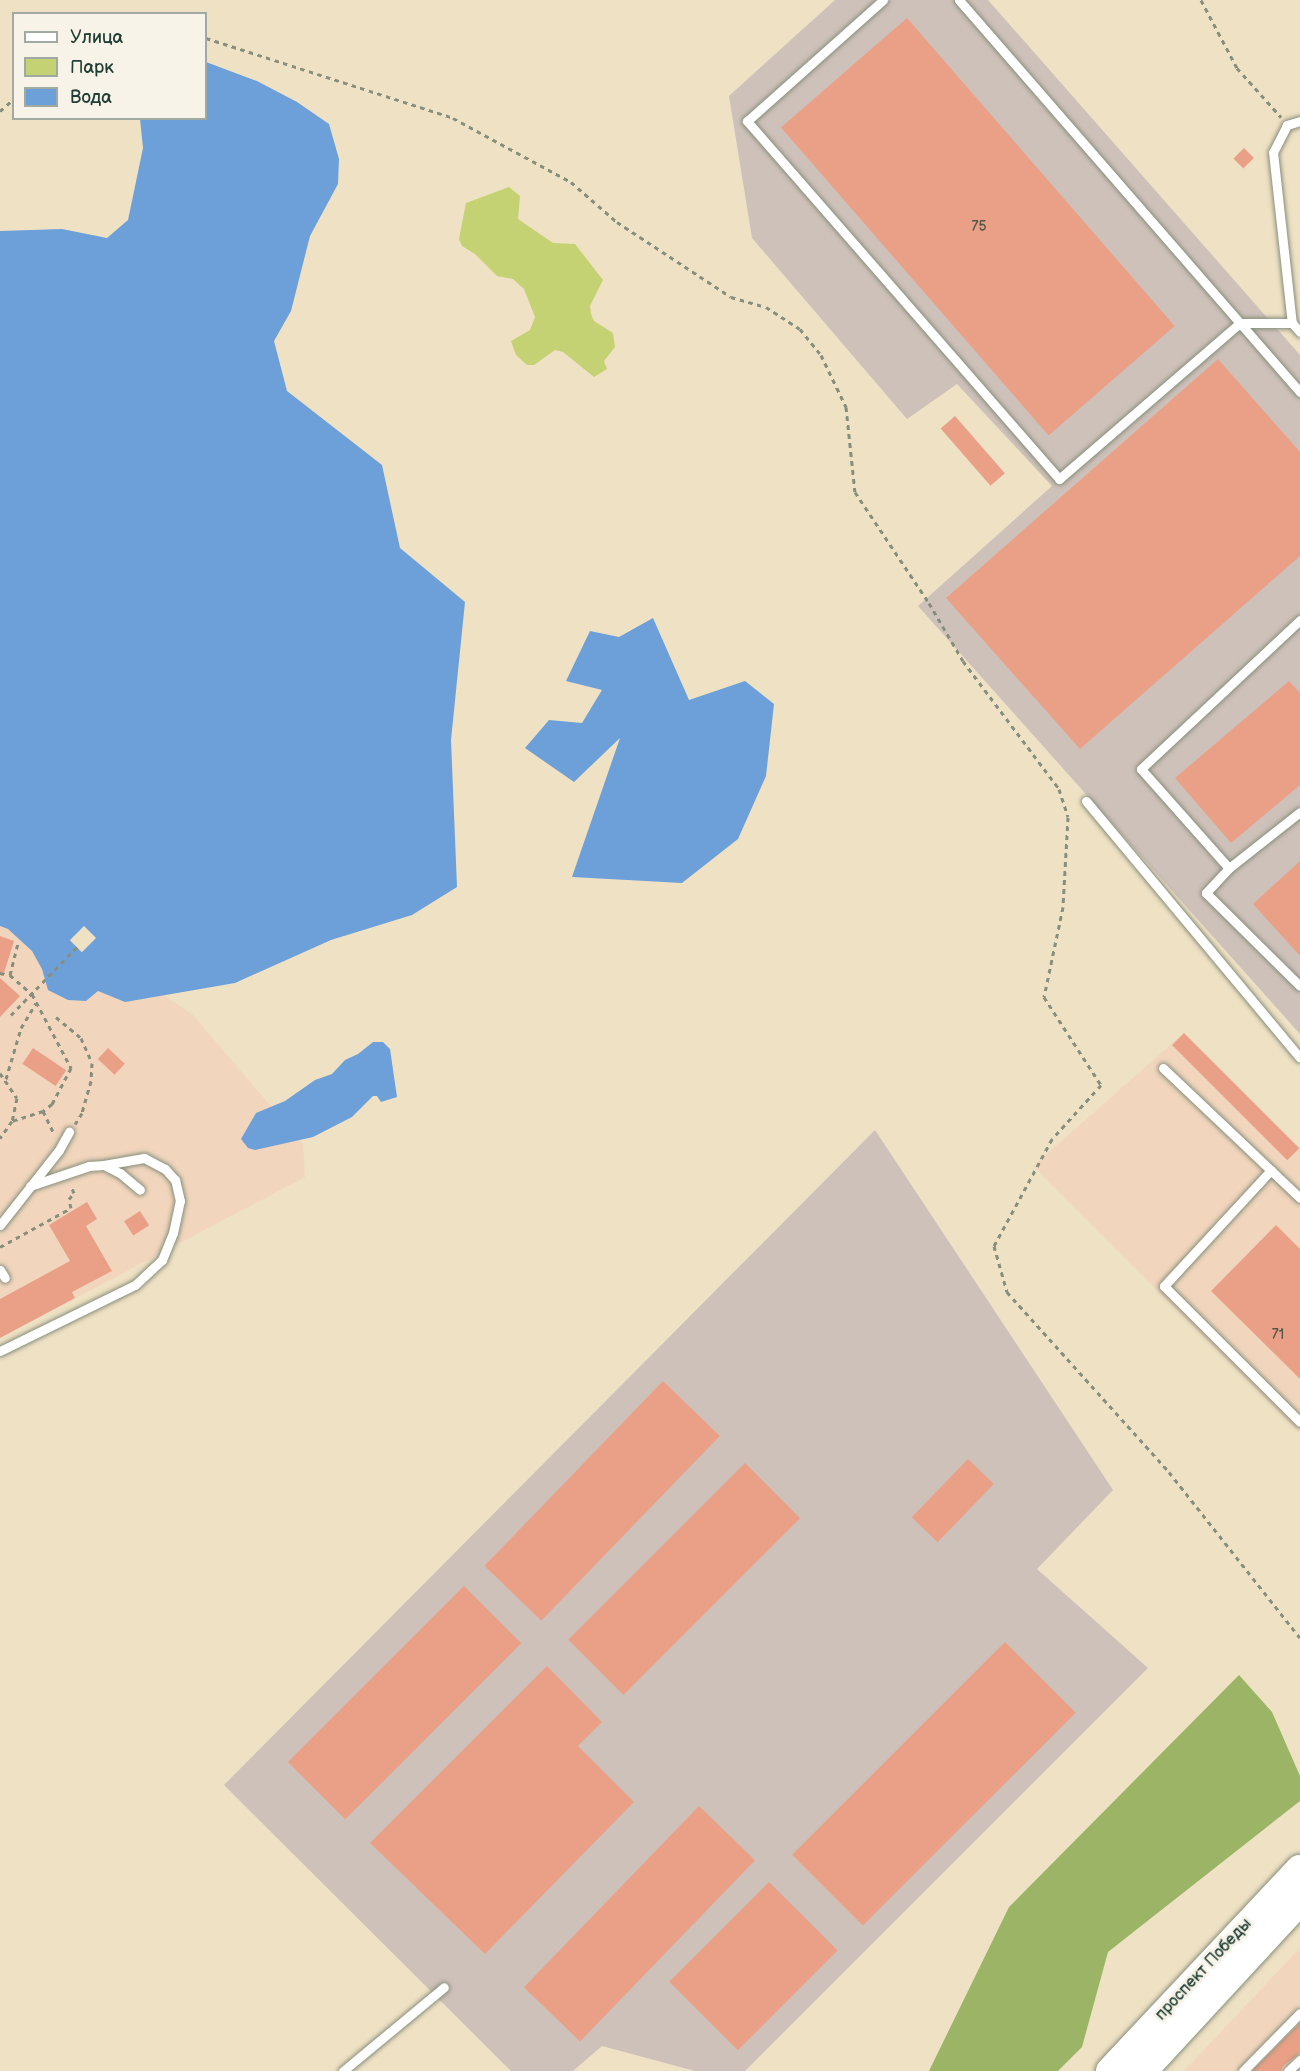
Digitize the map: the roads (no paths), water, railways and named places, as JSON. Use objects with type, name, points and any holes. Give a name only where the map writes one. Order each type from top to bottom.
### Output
[{"type":"main road","name":"проспект Победы","points":[[1110,2071],[1300,1869]]},
{"type":"main road","name":"проспект Победы","points":[[1143,2071],[1300,1901]]},
{"type":"lane","points":[[883,0],[747,121],[1059,479],[1240,323],[1292,323]]},
{"type":"lane","points":[[959,0],[1300,392]]},
{"type":"lane","points":[[1300,121],[1287,125],[1273,152],[1292,323],[1300,332]]},
{"type":"lane","points":[[1229,868],[1141,769],[1300,620]]},
{"type":"lane","points":[[1086,801],[1300,1058]]},
{"type":"lane","points":[[1300,812],[1229,868],[1206,893],[1300,986]]},
{"type":"lane","points":[[1163,1068],[1300,1198]]},
{"type":"lane","points":[[0,1225],[59,1150],[69,1132]]},
{"type":"lane","points":[[0,1351],[135,1285],[162,1260],[173,1233],[180,1201],[175,1180],[165,1169],[144,1158],[89,1166],[30,1186]]},
{"type":"lane","points":[[104,1165],[120,1173],[140,1190]]},
{"type":"lane","points":[[1271,1170],[1164,1286],[1300,1422]]},
{"type":"lane","points":[[343,2071],[444,1987]]},
{"type":"lane","points":[[1243,2071],[1300,2013]]},
{"type":"lane","points":[[1288,2071],[1300,2060]]},
{"type":"water","points":[[207,62],[257,81],[297,102],[329,124],[339,159],[338,184],[310,236],[291,311],[274,341],[287,391],[382,465],[400,548],[465,602],[451,740],[457,887],[412,915],[331,940],[235,983],[125,1002],[98,991],[86,1001],[68,1000],[48,990],[42,969],[32,951],[8,929],[0,926],[0,231],[62,229],[107,238],[128,220],[143,148],[140,120],[207,120]]},
{"type":"water","points":[[653,618],[689,700],[745,681],[774,704],[766,776],[738,839],[682,883],[572,877],[620,738],[574,782],[525,748],[549,720],[582,723],[602,690],[566,681],[590,631],[619,637]]},
{"type":"water","points":[[373,1042],[383,1042],[390,1049],[397,1097],[381,1102],[377,1096],[373,1096],[352,1117],[313,1137],[255,1150],[248,1148],[241,1139],[256,1113],[285,1101],[315,1080],[332,1074],[345,1060],[358,1054]]}]
